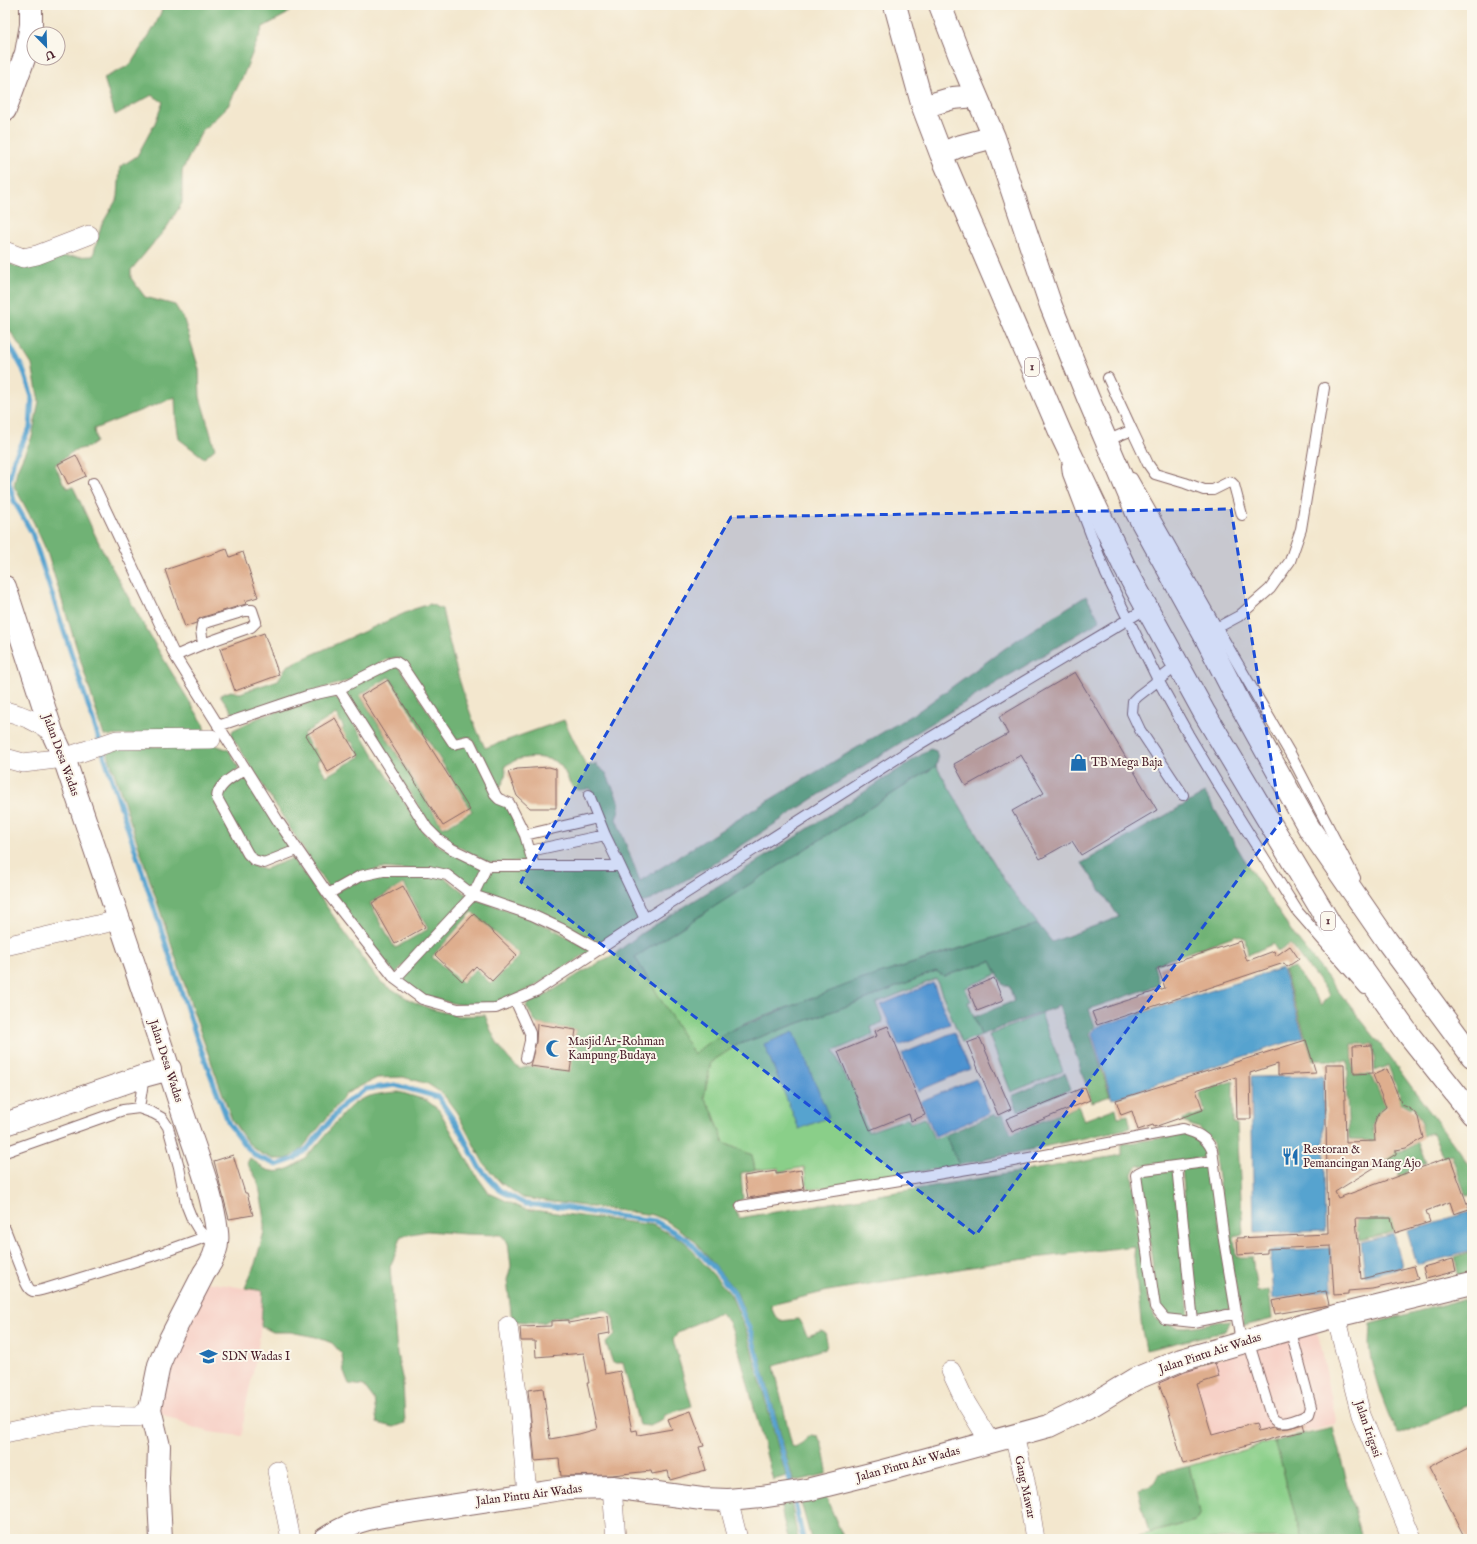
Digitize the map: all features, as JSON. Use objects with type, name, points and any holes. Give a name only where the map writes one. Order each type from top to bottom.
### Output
[{"type":"main road","points":[[5,110],[26,54],[31,25],[31,5]]},
{"type":"main road","points":[[940,5],[994,137],[1051,306],[1088,398],[1138,513],[1210,631],[1239,702],[1309,828],[1387,941],[1472,1056]]},
{"type":"main road","name":"1","points":[[895,11],[923,107],[941,154],[1061,434],[1125,568],[1205,714],[1330,924],[1410,1035],[1472,1114]]},
{"type":"main road","points":[[923,107],[953,98],[976,96]]},
{"type":"main road","points":[[941,154],[957,147],[994,137]]},
{"type":"main road","name":"Jalan Desa Wadas","points":[[5,587],[52,732],[64,758],[170,1069],[172,1113],[200,1162],[211,1235],[217,1249],[210,1266],[204,1274],[169,1341],[159,1365],[150,1409],[159,1446],[161,1539]]},
{"type":"main road","points":[[5,1124],[144,1076],[170,1069]]},
{"type":"main road","name":"Jalan Pintu Air Wadas","points":[[325,1539],[346,1526],[365,1519],[568,1488],[612,1487],[702,1499],[728,1500],[804,1490],[1049,1426],[1094,1404],[1135,1379],[1170,1364],[1290,1328],[1472,1282]]},
{"type":"street","points":[[5,251],[23,258],[37,255],[89,235]]},
{"type":"street","points":[[5,711],[23,715],[41,724],[52,732]]},
{"type":"street","points":[[5,758],[23,762],[64,758],[117,740],[214,732]]},
{"type":"street","points":[[5,946],[118,920]]},
{"type":"street","name":"Jalan Irigasi","points":[[1336,1316],[1361,1415],[1412,1539]]},
{"type":"street","points":[[508,1326],[520,1415],[527,1494]]},
{"type":"street","points":[[951,1371],[966,1403],[990,1442]]},
{"type":"street","points":[[5,1433],[55,1422],[96,1416],[138,1417],[150,1409]]},
{"type":"street","name":"Gang Mawar","points":[[1014,1436],[1027,1489],[1036,1539]]},
{"type":"street","points":[[277,1472],[291,1539]]},
{"type":"street","points":[[612,1487],[616,1539]]},
{"type":"street","points":[[728,1500],[738,1539]]},
{"type":"lane","points":[[1108,378],[1148,464],[1155,474],[1204,490],[1213,490],[1229,482],[1232,483],[1234,485],[1242,515]]},
{"type":"lane","points":[[1088,398],[1210,631],[1239,616],[1270,589],[1290,561],[1301,529],[1324,388]]},
{"type":"lane","points":[[1111,440],[1132,430]]},
{"type":"lane","points":[[1061,434],[1068,474],[1106,574],[1158,680],[1219,786],[1298,912],[1352,975],[1410,1035]]},
{"type":"lane","points":[[93,483],[174,656],[214,732],[230,746],[297,850],[328,894],[395,979],[422,999],[458,1009],[496,1008],[536,991],[645,919],[918,745],[1147,608]]},
{"type":"lane","points":[[174,656],[251,627],[256,622],[252,610],[204,624],[200,630],[203,644]]},
{"type":"lane","points":[[214,732],[307,696],[340,689],[391,663],[398,662],[407,672],[454,744],[467,741],[470,743],[496,796],[499,799],[509,803],[525,835],[534,866]]},
{"type":"lane","points":[[1178,665],[1133,701],[1132,713],[1140,730],[1182,795]]},
{"type":"lane","points":[[340,689],[427,828],[440,841],[452,849],[487,866],[620,866]]},
{"type":"lane","points":[[214,732],[230,746]]},
{"type":"lane","points":[[245,769],[220,788],[217,798],[248,854],[254,860],[264,863],[297,850]]},
{"type":"lane","points":[[589,795],[605,835],[645,919]]},
{"type":"lane","points":[[525,835],[598,818]]},
{"type":"lane","points":[[530,851],[605,835]]},
{"type":"lane","points":[[395,979],[473,895],[487,866]]},
{"type":"lane","points":[[328,894],[360,876],[383,871],[429,871],[447,876],[473,895],[532,915],[562,929],[599,950]]},
{"type":"lane","points":[[515,1000],[530,1033],[530,1042],[526,1058]]},
{"type":"lane","points":[[139,1108],[144,1076]]},
{"type":"lane","points":[[5,1152],[123,1110],[139,1108],[172,1113]]},
{"type":"lane","points":[[741,1206],[992,1165],[1183,1128],[1198,1134],[1208,1141],[1212,1150],[1224,1240],[1237,1313],[1271,1416],[1276,1421],[1282,1422],[1293,1421],[1309,1414],[1310,1407],[1290,1328]]},
{"type":"lane","points":[[1213,1161],[1144,1170],[1136,1175],[1155,1307],[1165,1319],[1193,1322],[1237,1313]]},
{"type":"lane","points":[[1178,1166],[1193,1322]]},
{"type":"lane","points":[[5,1229],[29,1290],[33,1292],[155,1255],[211,1235]]},
{"type":"highlighted area","points":[[1231,509],[1281,821],[976,1235],[521,882],[731,517]]},
{"type":"shaded area","name":"SDN Wadas I","points":[[200,1281],[263,1291],[258,1348],[245,1410],[242,1436],[209,1432],[187,1425],[150,1409]]},
{"type":"shaded area","points":[[1316,1332],[1319,1337],[1336,1420],[1335,1425],[1261,1442],[1183,1464],[1170,1415],[1157,1376]]},
{"type":"green space","points":[[164,5],[295,5],[287,14],[263,27],[243,76],[228,106],[202,131],[182,171],[182,203],[167,227],[131,270],[131,278],[145,297],[175,305],[184,320],[199,369],[200,397],[215,449],[204,458],[179,439],[175,397],[94,429],[96,442],[89,447],[75,450],[55,465],[67,488],[73,487],[96,538],[112,568],[137,613],[203,723],[205,732],[104,736],[47,552],[34,523],[14,486],[17,470],[32,437],[39,401],[32,365],[5,323],[5,261],[17,267],[62,257],[93,256],[101,226],[118,197],[120,167],[137,156],[155,123],[163,102],[152,95],[115,115],[104,78],[130,65],[155,26]]},
{"type":"green space","points":[[1086,596],[1100,621],[988,688],[857,770],[718,861],[651,900],[641,903],[610,839],[590,788],[578,790],[574,788],[560,765],[545,758],[533,757],[516,760],[505,766],[505,778],[499,788],[471,738],[467,737],[456,740],[405,662],[397,658],[387,659],[347,681],[235,716],[220,695],[231,691],[240,693],[278,680],[287,666],[414,609],[430,604],[442,609],[459,680],[471,715],[485,748],[564,720],[586,766],[595,764],[606,773],[619,802],[619,811],[616,819],[640,881],[756,808],[920,710],[1018,639]]},
{"type":"green space","points":[[394,664],[399,667],[452,747],[467,745],[506,804],[522,836],[530,862],[489,863],[438,836],[342,690]],"holes":[[[389,677],[472,811],[443,828],[360,695]]]},
{"type":"green space","points":[[326,697],[338,699],[425,834],[438,845],[483,868],[472,891],[449,873],[381,868],[328,888],[231,735],[233,730],[260,717]],"holes":[[[336,714],[344,728],[335,734],[342,746],[351,741],[361,756],[326,776],[317,761],[327,755],[320,744],[312,749],[303,734]]]},
{"type":"green space","points":[[215,745],[229,750],[239,768],[220,784],[217,805],[245,859],[257,868],[265,869],[291,859],[295,861],[370,969],[382,983],[410,1000],[431,1009],[459,1016],[485,1015],[498,1045],[508,1058],[520,1069],[530,1066],[570,1071],[576,1030],[537,1024],[526,1006],[528,1003],[544,996],[613,955],[642,933],[774,851],[930,749],[936,751],[938,759],[936,766],[635,957],[694,1054],[705,1045],[725,1033],[854,982],[1038,924],[1052,942],[1119,917],[1082,863],[1205,793],[1250,869],[1294,935],[1377,1040],[1472,1169],[1472,1196],[1466,1196],[1451,1154],[1443,1157],[1433,1134],[1421,1136],[1421,1121],[1413,1106],[1411,1108],[1402,1103],[1387,1104],[1378,1114],[1373,1124],[1373,1129],[1378,1140],[1393,1151],[1408,1149],[1418,1142],[1426,1163],[1405,1172],[1414,1195],[1406,1229],[1360,1240],[1359,1231],[1349,1232],[1350,1220],[1397,1219],[1399,1162],[1379,1161],[1376,1141],[1349,1140],[1346,1079],[1348,1076],[1348,1061],[1313,1060],[1284,970],[1294,967],[1322,1005],[1330,995],[1290,944],[1278,952],[1273,944],[1248,955],[1245,938],[1236,935],[1154,965],[1159,985],[1089,1009],[1095,1026],[1090,1033],[1110,1096],[1092,1102],[1059,1006],[981,1035],[974,1017],[1014,1001],[1009,985],[1003,985],[991,961],[944,976],[936,971],[864,1000],[737,1045],[711,1062],[704,1097],[713,1113],[724,1143],[752,1155],[755,1170],[741,1173],[743,1199],[733,1205],[739,1218],[1122,1155],[1122,1144],[1187,1134],[1205,1144],[1209,1157],[1138,1166],[1132,1173],[1148,1302],[1156,1319],[1178,1327],[1231,1320],[1226,1331],[1146,1350],[1142,1330],[1134,1256],[1135,1246],[1001,1262],[828,1291],[771,1305],[774,1314],[780,1321],[799,1319],[808,1336],[821,1331],[825,1333],[827,1342],[826,1348],[774,1366],[792,1446],[795,1447],[802,1443],[811,1435],[818,1436],[822,1445],[827,1470],[826,1474],[801,1480],[793,1480],[754,1336],[737,1293],[693,1239],[665,1220],[653,1215],[523,1198],[501,1183],[484,1164],[457,1113],[443,1094],[428,1084],[403,1077],[377,1078],[347,1093],[300,1151],[287,1159],[273,1159],[260,1153],[247,1142],[232,1120],[200,1031],[106,748]],"holes":[[[1352,1044],[1373,1044],[1375,1071],[1388,1066],[1400,1095],[1383,1101],[1371,1075],[1353,1074]]]},
{"type":"green space","points":[[936,766],[1006,883],[1038,924],[836,989],[763,1016],[734,1029],[706,1045],[694,1055],[635,957]]},
{"type":"green space","points":[[244,771],[293,849],[264,859],[254,856],[221,802],[221,789]]},
{"type":"green space","points":[[489,868],[619,870],[639,917],[638,920],[598,946],[476,894]]},
{"type":"green space","points":[[385,874],[428,874],[445,878],[469,896],[395,974],[332,894],[362,879]],"holes":[[[404,884],[428,929],[395,948],[370,903]]]},
{"type":"green space","points":[[475,899],[516,913],[551,928],[592,950],[534,987],[506,1000],[490,1004],[460,1005],[423,996],[399,979]],"holes":[[[472,912],[520,955],[491,984],[476,969],[462,983],[432,957]]]},
{"type":"green space","points":[[991,961],[997,974],[965,988],[971,1001],[968,1002],[981,1035],[962,1042],[936,979],[876,1003],[883,1022],[871,1027],[873,1034],[834,1051],[848,1082],[874,1070],[863,1042],[874,1037],[907,1115],[880,1088],[856,1098],[868,1132],[908,1118],[910,1123],[925,1118],[934,1139],[945,1135],[959,1165],[808,1190],[804,1167],[779,1172],[779,1168],[755,1170],[752,1155],[724,1143],[713,1113],[704,1097],[711,1062],[737,1045],[864,1000],[936,971],[944,976]]},
{"type":"green space","points":[[1041,1014],[1063,1071],[1011,1092],[989,1035]]},
{"type":"green space","points":[[1065,1073],[1071,1089],[1018,1111],[1012,1096]]},
{"type":"green space","points":[[1233,1081],[1233,1123],[1237,1124],[1243,1234],[1234,1236],[1236,1257],[1252,1257],[1257,1292],[1269,1290],[1272,1319],[1244,1326],[1230,1260],[1213,1143],[1198,1128],[1183,1122],[1183,1119],[1205,1112],[1200,1095],[1201,1092]]},
{"type":"green space","points":[[399,1092],[426,1100],[439,1110],[476,1175],[489,1193],[524,1209],[653,1225],[685,1242],[731,1295],[747,1333],[786,1476],[773,1480],[738,1347],[729,1322],[720,1312],[678,1332],[673,1340],[692,1406],[665,1415],[663,1420],[650,1426],[639,1425],[623,1363],[613,1363],[606,1343],[615,1334],[613,1316],[605,1310],[553,1318],[543,1323],[512,1321],[507,1280],[511,1266],[508,1243],[501,1235],[427,1231],[401,1236],[390,1267],[397,1354],[403,1382],[405,1423],[394,1427],[377,1423],[374,1399],[364,1386],[349,1384],[344,1372],[342,1354],[332,1343],[316,1337],[290,1332],[273,1332],[261,1326],[263,1291],[245,1288],[255,1264],[264,1232],[264,1213],[258,1181],[247,1163],[250,1158],[265,1169],[278,1171],[291,1168],[315,1148],[346,1111],[355,1103],[371,1096]]},
{"type":"green space","points":[[1078,1106],[1084,1120],[1116,1108],[1118,1117],[1128,1115],[1131,1128],[959,1165],[945,1135],[995,1114],[996,1117],[1003,1114],[1011,1134]]},
{"type":"green space","points":[[1210,1166],[1233,1308],[1197,1318],[1182,1169]]},
{"type":"green space","points":[[1175,1170],[1189,1317],[1167,1316],[1158,1307],[1141,1174]]},
{"type":"green space","points":[[1472,1252],[1472,1274],[1459,1277],[1454,1258]]},
{"type":"green space","points":[[1464,1299],[1468,1309],[1472,1307],[1472,1404],[1398,1435],[1384,1403],[1375,1377],[1369,1343],[1370,1324]]},
{"type":"green space","points":[[1333,1428],[1362,1539],[1302,1539],[1275,1441]]},
{"type":"green space","points":[[1275,1441],[1302,1539],[1126,1539],[1195,1521],[1200,1513],[1189,1466]]},
{"type":"green space","points":[[1189,1466],[1200,1513],[1195,1521],[1149,1533],[1138,1490],[1151,1485],[1159,1474]]},
{"type":"green space","points":[[825,1495],[844,1539],[811,1539],[800,1499]]},
{"type":"green space","points":[[791,1502],[798,1539],[789,1539],[780,1504]]},
{"type":"water","points":[[1282,968],[1304,1037],[1112,1099],[1092,1033],[1097,1027]]},
{"type":"water","points":[[933,983],[950,1024],[899,1046],[881,1005]]},
{"type":"water","points":[[794,1032],[829,1117],[799,1129],[764,1044]]},
{"type":"water","points":[[954,1032],[970,1069],[918,1091],[902,1054]]},
{"type":"water","points":[[1323,1076],[1325,1231],[1254,1233],[1251,1077]]},
{"type":"water","points":[[976,1079],[990,1113],[935,1136],[921,1101]]},
{"type":"water","points":[[1469,1212],[1472,1224],[1472,1251],[1417,1265],[1407,1231]]},
{"type":"water","points":[[1394,1234],[1402,1267],[1365,1276],[1361,1242]]},
{"type":"water","points":[[1330,1248],[1332,1289],[1273,1299],[1270,1251]]},
{"type":"building","points":[[76,455],[86,476],[68,484],[58,464]]},
{"type":"building","points":[[227,549],[230,557],[243,552],[258,597],[245,601],[246,604],[200,618],[196,623],[185,627],[165,570]]},
{"type":"building","points":[[264,633],[279,675],[235,691],[220,649]]},
{"type":"building","points":[[1075,672],[1157,810],[1081,855],[1072,841],[1040,859],[1012,811],[1044,793],[1021,755],[966,786],[954,764],[1008,734],[999,717]]},
{"type":"building","points":[[388,680],[470,810],[443,826],[361,696]]},
{"type":"building","points":[[335,718],[357,755],[328,772],[306,735]]},
{"type":"building","points":[[549,767],[556,769],[556,808],[530,808],[517,796],[508,772],[517,769]]},
{"type":"building","points":[[403,886],[425,927],[395,944],[372,903]]},
{"type":"building","points":[[474,914],[517,955],[492,981],[476,966],[462,981],[435,955]]},
{"type":"building","points":[[1240,941],[1247,961],[1274,951],[1276,956],[1290,946],[1299,959],[1287,967],[1284,963],[1097,1025],[1092,1012],[1165,988],[1158,968]]},
{"type":"building","points":[[994,978],[1003,1001],[977,1011],[968,989]]},
{"type":"building","points":[[537,1024],[576,1030],[570,1071],[530,1066],[536,1042]]},
{"type":"building","points":[[888,1026],[925,1115],[911,1121],[909,1114],[870,1130],[838,1052],[877,1036],[875,1031]]},
{"type":"building","points":[[980,1038],[1011,1109],[998,1115],[967,1043]]},
{"type":"building","points":[[1306,1040],[1316,1073],[1278,1075],[1278,1064],[1250,1073],[1251,1119],[1237,1119],[1236,1077],[1196,1090],[1203,1110],[1154,1127],[1153,1125],[1138,1130],[1132,1111],[1121,1115],[1116,1100]]},
{"type":"building","points":[[1372,1045],[1373,1073],[1354,1074],[1353,1046]]},
{"type":"building","points":[[1325,1064],[1344,1064],[1346,1142],[1375,1141],[1374,1126],[1376,1118],[1386,1107],[1373,1075],[1387,1069],[1402,1105],[1413,1111],[1418,1117],[1423,1138],[1406,1148],[1396,1150],[1396,1154],[1335,1192],[1338,1198],[1450,1157],[1469,1209],[1454,1214],[1450,1202],[1426,1211],[1430,1222],[1395,1233],[1391,1218],[1356,1218],[1361,1279],[1414,1266],[1418,1279],[1372,1289],[1348,1291],[1348,1294],[1334,1295],[1331,1246],[1267,1249],[1267,1253],[1238,1255],[1237,1238],[1328,1234]]},
{"type":"building","points":[[1085,1087],[1090,1100],[1012,1132],[1006,1119]]},
{"type":"building","points":[[233,1155],[245,1193],[247,1193],[253,1215],[229,1219],[214,1161]]},
{"type":"building","points":[[801,1170],[804,1189],[748,1198],[744,1176],[776,1171],[776,1174]]},
{"type":"building","points":[[1453,1259],[1456,1271],[1426,1279],[1423,1267]]},
{"type":"building","points":[[1326,1291],[1329,1305],[1275,1314],[1272,1301]]},
{"type":"building","points":[[608,1316],[610,1333],[599,1335],[605,1374],[620,1371],[632,1431],[637,1430],[638,1435],[672,1429],[668,1419],[691,1411],[704,1446],[699,1447],[706,1470],[670,1480],[668,1471],[652,1474],[651,1471],[612,1475],[561,1476],[559,1459],[535,1461],[528,1390],[543,1388],[550,1439],[597,1429],[587,1383],[589,1383],[584,1353],[536,1357],[535,1341],[521,1341],[520,1327],[551,1326],[551,1321],[568,1320],[568,1323]]},
{"type":"building","points":[[1215,1363],[1219,1377],[1197,1384],[1212,1435],[1256,1423],[1258,1431],[1273,1427],[1279,1429],[1289,1428],[1303,1424],[1305,1431],[1278,1437],[1183,1464],[1159,1383],[1185,1372]]},
{"type":"building","points":[[1472,1445],[1472,1539],[1466,1539],[1429,1467]]},
{"type":"waterway","points":[[5,337],[23,369],[32,397],[30,428],[14,459],[9,482],[14,501],[32,533],[100,742]]},
{"type":"waterway","points":[[102,749],[195,1033],[229,1124],[244,1144],[256,1156],[277,1165],[294,1159],[308,1148],[344,1104],[366,1089],[395,1085],[438,1097],[457,1125],[479,1167],[499,1190],[525,1204],[563,1207],[601,1214],[655,1221],[688,1240],[734,1293],[751,1333],[792,1488]]},
{"type":"waterway","points":[[794,1498],[803,1539]]},
{"type":"place","name":"TB Mega Baja","points":[[1078,762]]},
{"type":"place","name":"Masjid Ar-Rohman Kampung Budaya","points":[[555,1048]]},
{"type":"place","name":"Restoran & Pemancingan Mang Ajo","points":[[1290,1156]]},
{"type":"place","name":"SDN Wadas I","points":[[209,1356]]}]
